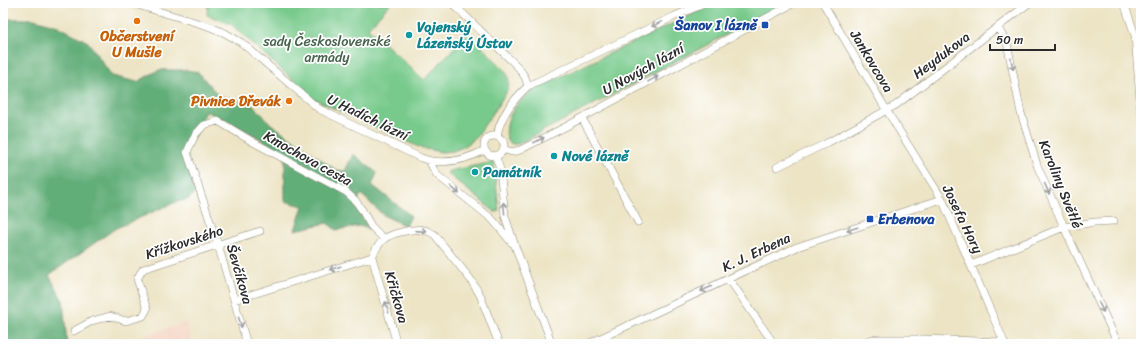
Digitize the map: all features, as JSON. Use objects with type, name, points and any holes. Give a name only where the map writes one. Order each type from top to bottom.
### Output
[{"type":"street","name":"U Hadích lázní","points":[[131,3],[208,26],[225,33],[242,43],[319,109],[429,161]]},
{"type":"street","points":[[452,3],[518,67],[525,77],[528,86]]},
{"type":"street","points":[[497,136],[504,117],[516,97],[528,86],[668,19],[706,3]]},
{"type":"street","name":"U Nových lázní","points":[[503,149],[512,152],[520,150],[794,3]]},
{"type":"street","name":"Jankovcova","points":[[824,3],[887,111]]},
{"type":"street","name":"Heydukova","points":[[777,167],[827,143],[887,111],[1029,3]]},
{"type":"street","points":[[1124,3],[1135,35],[1141,112]]},
{"type":"street","name":"Karoliny Světlé","points":[[998,28],[1007,43],[1021,113],[1037,165],[1118,344]]},
{"type":"street","name":"Josefa Hory","points":[[887,111],[942,200],[1004,343]]},
{"type":"street","points":[[582,118],[638,222]]},
{"type":"street","name":"Kmochova cesta","points":[[204,125],[218,121],[253,142],[346,192],[355,200],[371,226],[384,239]]},
{"type":"street","name":"Ševčíkova","points":[[204,125],[195,135],[187,152],[218,245],[247,344]]},
{"type":"street","points":[[497,136],[502,140],[504,146],[503,149],[495,155],[488,153],[485,150],[484,143],[486,139],[497,136]]},
{"type":"street","points":[[429,161],[442,163],[459,161],[485,150]]},
{"type":"street","points":[[495,155],[500,169],[505,216],[552,344]]},
{"type":"street","points":[[429,161],[437,175],[492,219],[515,246]]},
{"type":"street","name":"K. J. Erbena","points":[[588,344],[797,247],[942,200]]},
{"type":"street","points":[[971,265],[1064,227],[1114,221]]},
{"type":"street","points":[[234,300],[372,257],[377,246],[391,235],[416,230],[426,230],[434,234],[467,274],[480,295],[499,344]]},
{"type":"street","name":"Křížkovského","points":[[74,331],[92,322],[110,316],[126,321],[143,316],[146,309],[137,279],[143,269],[260,231]]},
{"type":"street","name":"Křičkova","points":[[372,257],[398,344]]},
{"type":"street","points":[[728,279],[774,344]]},
{"type":"street","points":[[860,344],[873,339],[923,339],[1004,343]]},
{"type":"shaded area","points":[[186,322],[192,344],[127,344],[126,342]]},
{"type":"green space","name":"sady Československé armády","points":[[208,3],[391,3],[368,28],[424,80],[468,33],[504,69],[509,81],[508,87],[506,93],[477,136],[463,147],[453,151],[442,152],[421,148],[314,99],[231,24],[207,15]]},
{"type":"green space","points":[[716,3],[787,3],[518,144],[512,144],[507,140],[507,124],[513,110],[524,98],[537,88]]},
{"type":"green space","points":[[3,19],[34,19],[58,26],[88,42],[112,76],[137,82],[159,70],[186,70],[198,72],[218,95],[254,106],[271,124],[336,170],[345,171],[353,154],[377,173],[372,185],[411,216],[406,226],[383,215],[361,194],[355,206],[370,229],[359,226],[336,230],[327,223],[295,230],[303,206],[285,201],[285,153],[243,129],[206,111],[195,135],[183,151],[195,193],[189,199],[176,202],[116,228],[49,275],[63,301],[67,344],[3,344]]},
{"type":"green space","points":[[494,162],[499,210],[497,212],[495,212],[447,173],[449,171]]},
{"type":"place","name":"Občerstvení U Mušle","points":[[137,21]]},
{"type":"place","name":"Šanov I lázně","points":[[765,25]]},
{"type":"place","name":"Vojenský Lázeňský Ústav","points":[[409,35]]},
{"type":"place","name":"Pivnice Dřevák","points":[[289,101]]},
{"type":"place","name":"Nové lázně","points":[[554,156]]},
{"type":"place","name":"Památník","points":[[475,172]]},
{"type":"place","name":"Erbenova","points":[[870,219]]}]
